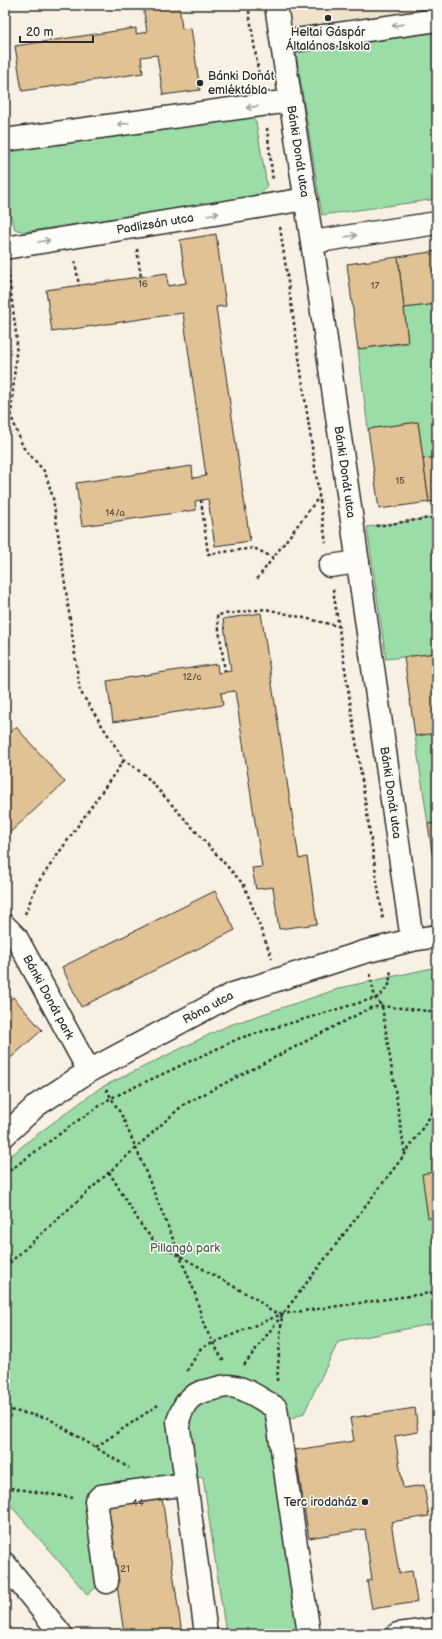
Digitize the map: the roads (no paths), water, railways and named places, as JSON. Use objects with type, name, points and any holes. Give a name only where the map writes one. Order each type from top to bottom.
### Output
[{"type":"street","name":"Bánki Donát utca","points":[[276,5],[306,199],[412,940]]},
{"type":"street","points":[[282,42],[437,20]]},
{"type":"street","points":[[5,140],[290,101]]},
{"type":"street","name":"Padlizsán utca","points":[[5,247],[306,199]]},
{"type":"street","points":[[312,242],[437,224]]},
{"type":"street","points":[[330,566],[358,562]]},
{"type":"street","name":"Bánki Donát park","points":[[10,932],[92,1069]]},
{"type":"street","name":"Róna utca","points":[[5,1135],[37,1106],[92,1069],[234,994],[280,978],[387,945],[437,936]]},
{"type":"street","points":[[206,1634],[178,1421],[184,1405],[194,1395],[230,1384],[254,1395],[276,1408],[309,1634]]},
{"type":"street","points":[[107,1582],[96,1501],[101,1496],[186,1484]]},
{"type":"street","points":[[5,1564],[61,1634]]},
{"type":"street","points":[[398,1634],[437,1629]]},
{"type":"place","name":"Heltai Gáspár Általános Iskola","points":[[328,18]]},
{"type":"place","name":"Bánki Donát emléktábla","points":[[200,83]]},
{"type":"place","name":"Terc irodaház","points":[[365,1502]]},
{"type":"park label","name":"Pillangó park","points":[[185,1248]]}]
